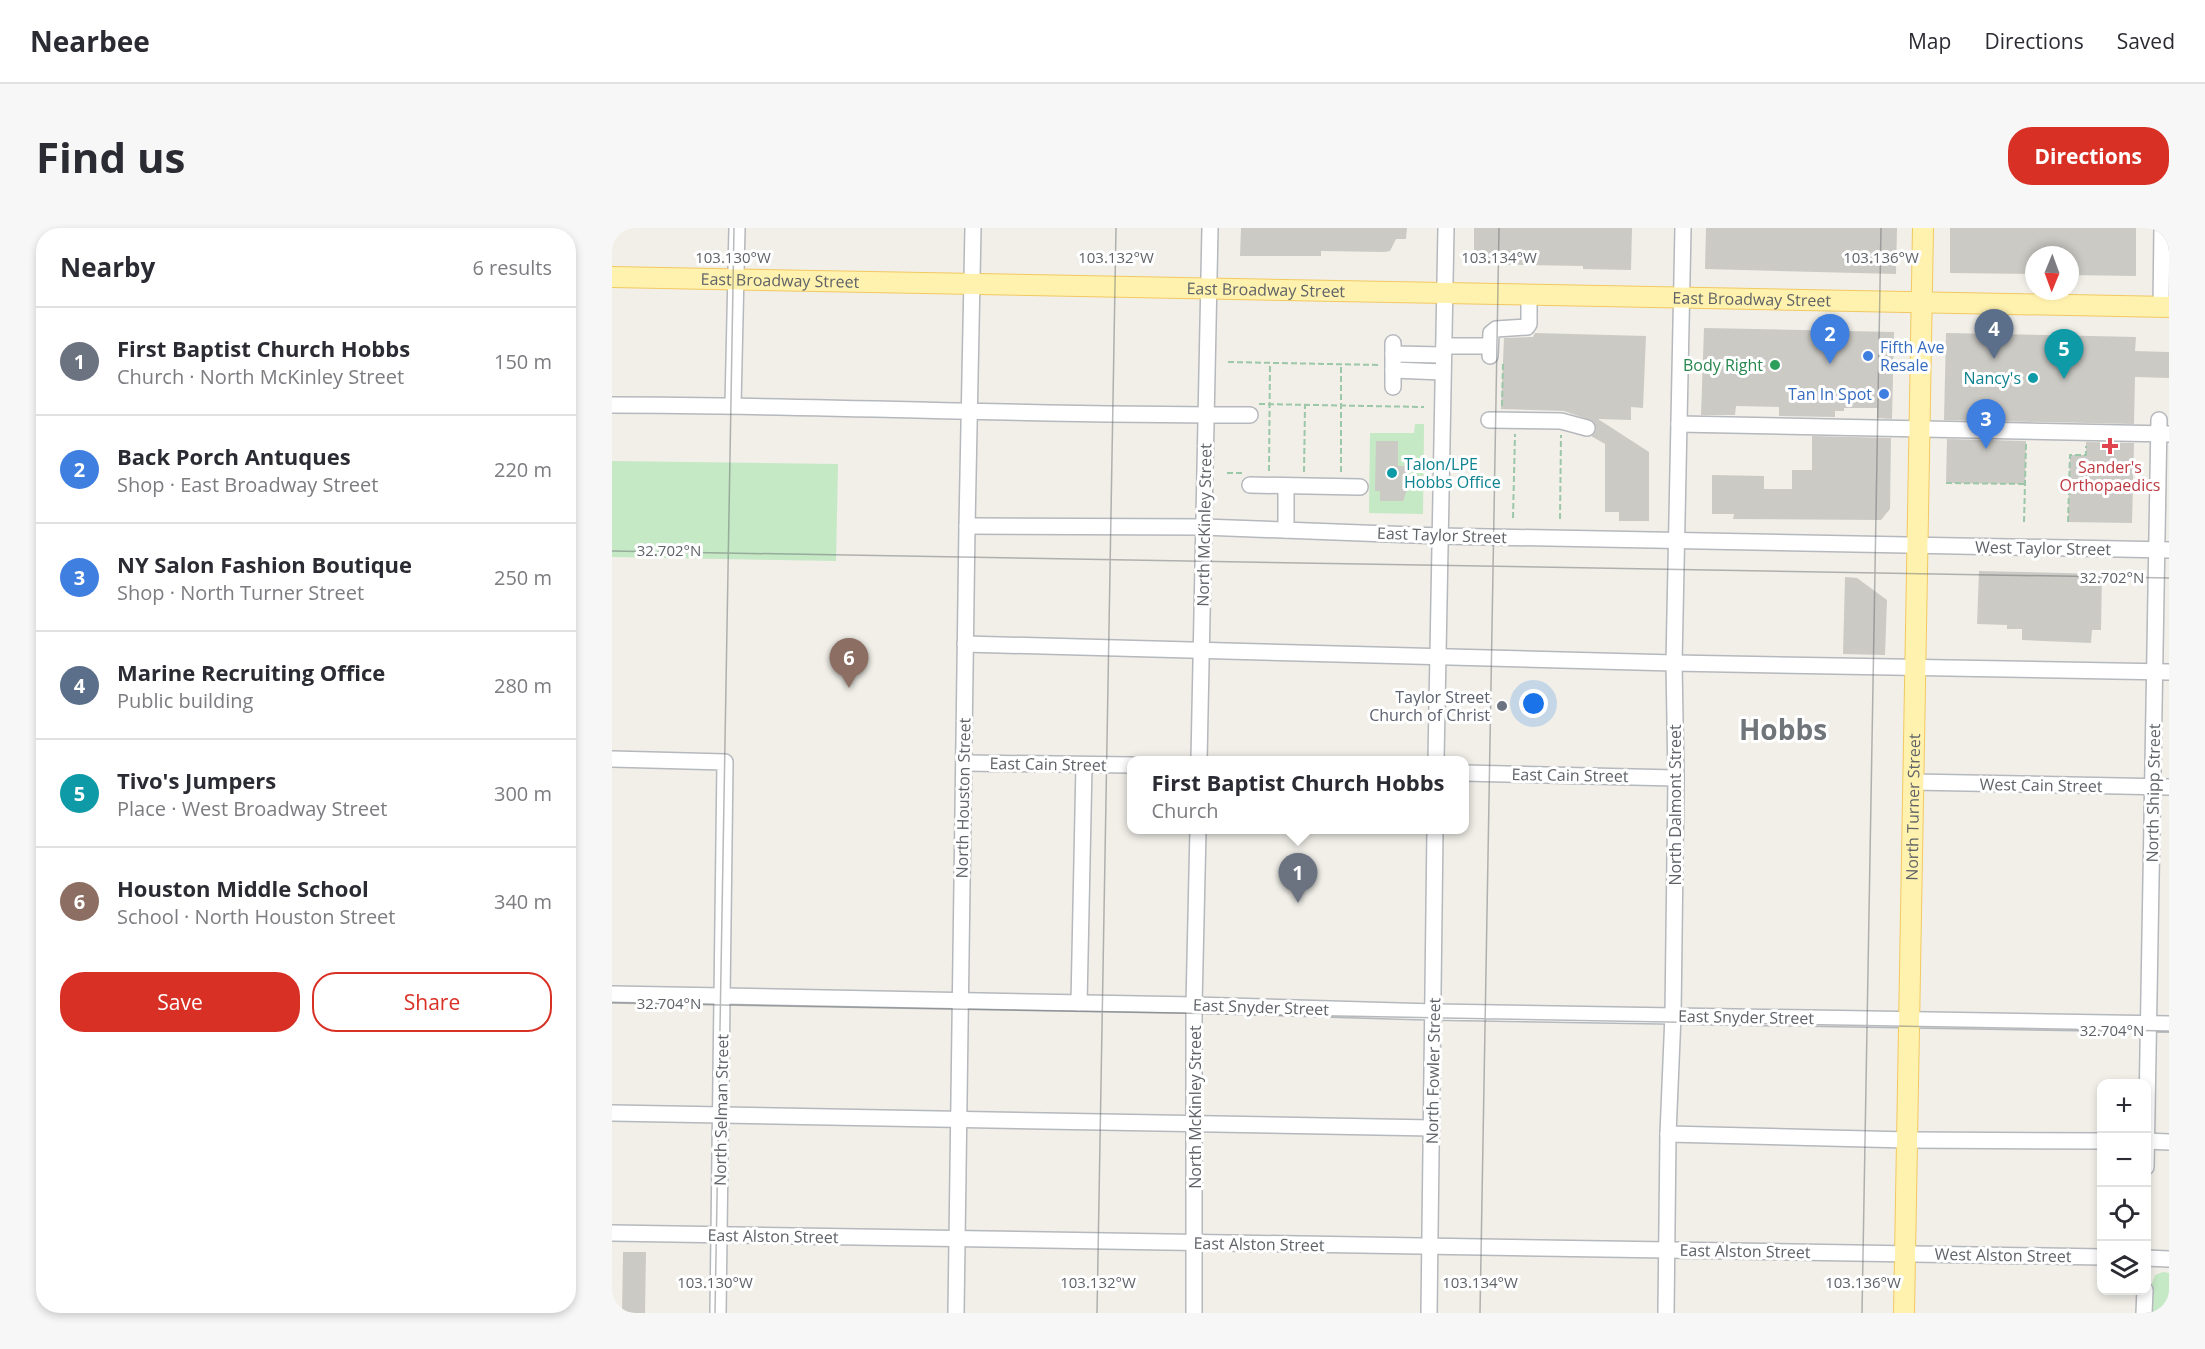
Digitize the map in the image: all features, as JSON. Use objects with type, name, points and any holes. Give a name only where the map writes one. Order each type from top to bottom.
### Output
[{"type":"main road","name":"North Turner Street","points":[[1904,1313],[1923,228]]},
{"type":"main road","name":"East Broadway Street","points":[[612,277],[2165,307]]},
{"type":"street","points":[[733,405],[737,228]]},
{"type":"street","name":"North Houston Street","points":[[956,1313],[973,228]]},
{"type":"street","name":"North McKinley Street","points":[[1199,756],[1210,228]]},
{"type":"street","points":[[1436,756],[1446,228]]},
{"type":"street","name":"North Dalmont Street","points":[[1666,1313],[1668,1134],[1673,1016],[1676,778],[1674,663],[1683,228]]},
{"type":"street","points":[[2162,228],[2165,307]]},
{"type":"street","points":[[1391,358],[1444,350],[1494,353],[1491,333],[1496,329],[1527,327],[1529,324],[1529,295]]},
{"type":"street","points":[[1391,358],[1443,372]]},
{"type":"street","points":[[1391,358],[1393,387]]},
{"type":"street","points":[[612,405],[733,405],[1206,416],[1251,410]]},
{"type":"street","points":[[1489,420],[1561,421],[1587,428]]},
{"type":"street","points":[[1679,424],[1919,429],[2162,429]]},
{"type":"street","name":"North Shipp Street","points":[[2147,1133],[2153,787],[2162,672],[2162,429]]},
{"type":"street","points":[[1250,485],[1360,487]]},
{"type":"street","points":[[1286,486],[1286,530]]},
{"type":"street","name":"East Taylor Street","points":[[967,526],[1203,527],[1440,536],[1917,545]]},
{"type":"street","name":"West Taylor Street","points":[[1917,545],[2163,550]]},
{"type":"street","points":[[965,644],[1674,663],[2162,672]]},
{"type":"street","name":"North Selman Street","points":[[612,759],[725,762],[718,1313]]},
{"type":"street","name":"East Cain Street","points":[[964,764],[1127,765]]},
{"type":"street","points":[[1079,1003],[1084,765]]},
{"type":"street","name":"East Cain Street","points":[[1469,773],[1676,778]]},
{"type":"street","name":"West Cain Street","points":[[1913,782],[2169,787]]},
{"type":"street","name":"North McKinley Street","points":[[1194,1313],[1196,1125],[1194,1005],[1198,834]]},
{"type":"street","name":"North Fowler Street","points":[[1430,1313],[1436,834]]},
{"type":"street","name":"East Snyder Street","points":[[612,994],[2169,1024]]},
{"type":"street","points":[[612,1113],[1432,1128]]},
{"type":"street","points":[[1668,1134],[1907,1140],[2097,1141]]},
{"type":"street","points":[[2151,1141],[2169,1142]]},
{"type":"street","name":"East Alston Street","points":[[612,1233],[1905,1254]]},
{"type":"street","name":"West Alston Street","points":[[1905,1254],[2097,1257]]},
{"type":"street","points":[[2151,1258],[2169,1259]]},
{"type":"street","points":[[2144,1313],[2145,1295]]},
{"type":"path","points":[[1494,353],[1501,409],[1515,410],[1513,518]]},
{"type":"path","points":[[1228,362],[1341,364],[1391,358]]},
{"type":"path","points":[[1269,474],[1270,363]]},
{"type":"path","points":[[1341,364],[1341,475]]},
{"type":"path","points":[[1251,410],[1269,405],[1424,407]]},
{"type":"path","points":[[1304,474],[1305,405]]},
{"type":"path","points":[[1560,519],[1561,421]]},
{"type":"path","points":[[2024,522],[2026,444]]},
{"type":"path","points":[[2068,522],[2070,455],[2086,455],[2086,446]]},
{"type":"path","points":[[1946,483],[2025,484]]},
{"type":"green space","points":[[1415,424],[1424,424],[1423,514],[1369,513],[1370,433],[1414,433]]},
{"type":"green space","points":[[612,461],[838,464],[836,561],[612,557]]},
{"type":"green space","points":[[2163,1272],[2169,1273],[2169,1313],[2151,1313],[2152,1283],[2155,1275]]},
{"type":"building","points":[[1241,228],[1407,228],[1406,239],[1396,239],[1390,251],[1321,251],[1321,256],[1240,256]]},
{"type":"building","points":[[1474,228],[1632,228],[1631,270],[1583,269],[1583,266],[1474,264]]},
{"type":"building","points":[[1706,228],[1897,228],[1896,274],[1705,269]]},
{"type":"building","points":[[1950,228],[2136,228],[2136,276],[2079,275],[2079,246],[2025,246],[2025,274],[1950,273]]},
{"type":"building","points":[[1704,328],[1894,332],[1892,419],[1877,418],[1877,408],[1844,408],[1844,411],[1835,411],[1835,417],[1779,416],[1779,407],[1736,406],[1735,415],[1701,415]]},
{"type":"building","points":[[1535,333],[1646,336],[1643,408],[1631,407],[1631,420],[1598,419],[1649,452],[1649,521],[1619,521],[1619,512],[1605,512],[1605,444],[1591,436],[1596,430],[1593,421],[1564,411],[1501,409],[1504,338],[1533,337]]},
{"type":"building","points":[[1946,333],[2136,337],[2135,351],[2169,352],[2169,378],[2135,377],[2134,424],[1944,420]]},
{"type":"building","points":[[1812,436],[1891,438],[1890,509],[1881,520],[1733,519],[1734,514],[1712,514],[1712,475],[1764,476],[1764,489],[1792,489],[1792,470],[1812,470]]},
{"type":"building","points":[[1947,439],[2026,441],[2025,484],[1946,483]]},
{"type":"building","name":"Talon/LPE Hobbs Office","points":[[1376,441],[1398,441],[1398,466],[1409,466],[1409,476],[1414,476],[1414,487],[1408,487],[1403,501],[1380,501],[1380,491],[1375,491]]},
{"type":"building","points":[[2086,442],[2134,443],[2132,523],[2068,522],[2070,455],[2086,455]]},
{"type":"building","points":[[1979,571],[2102,574],[2101,630],[2092,630],[2091,643],[2022,640],[2022,629],[2007,629],[2007,625],[1977,624]]},
{"type":"building","points":[[1845,577],[1857,578],[1887,600],[1885,655],[1843,654]]},
{"type":"building","points":[[623,1252],[646,1252],[645,1313],[622,1313]]},
{"type":"place","name":"Fifth Ave Resale","points":[[1868,356]]},
{"type":"place","name":"Marine Recruiting Office","points":[[1994,359]]},
{"type":"place","name":"Back Porch Antuques","points":[[1830,364]]},
{"type":"place","name":"Body Right","points":[[1775,365]]},
{"type":"place","name":"Nancy's","points":[[2033,378]]},
{"type":"place","name":"Tivo's Jumpers","points":[[2064,379]]},
{"type":"place","name":"Tan In Spot","points":[[1884,394]]},
{"type":"place","name":"Sander's Orthopaedics","points":[[2110,446]]},
{"type":"place","name":"NY Salon Fashion Boutique","points":[[1986,449]]},
{"type":"place","name":"Talon/LPE Hobbs Office","points":[[1392,473]]},
{"type":"place","name":"Houston Middle School","points":[[849,688]]},
{"type":"place","name":"Taylor Street Church of Christ","points":[[1502,706]]},
{"type":"place","name":"First Baptist Church Hobbs","points":[[1298,903]]},
{"type":"district","name":"Hobbs","points":[[1783,730]]}]
